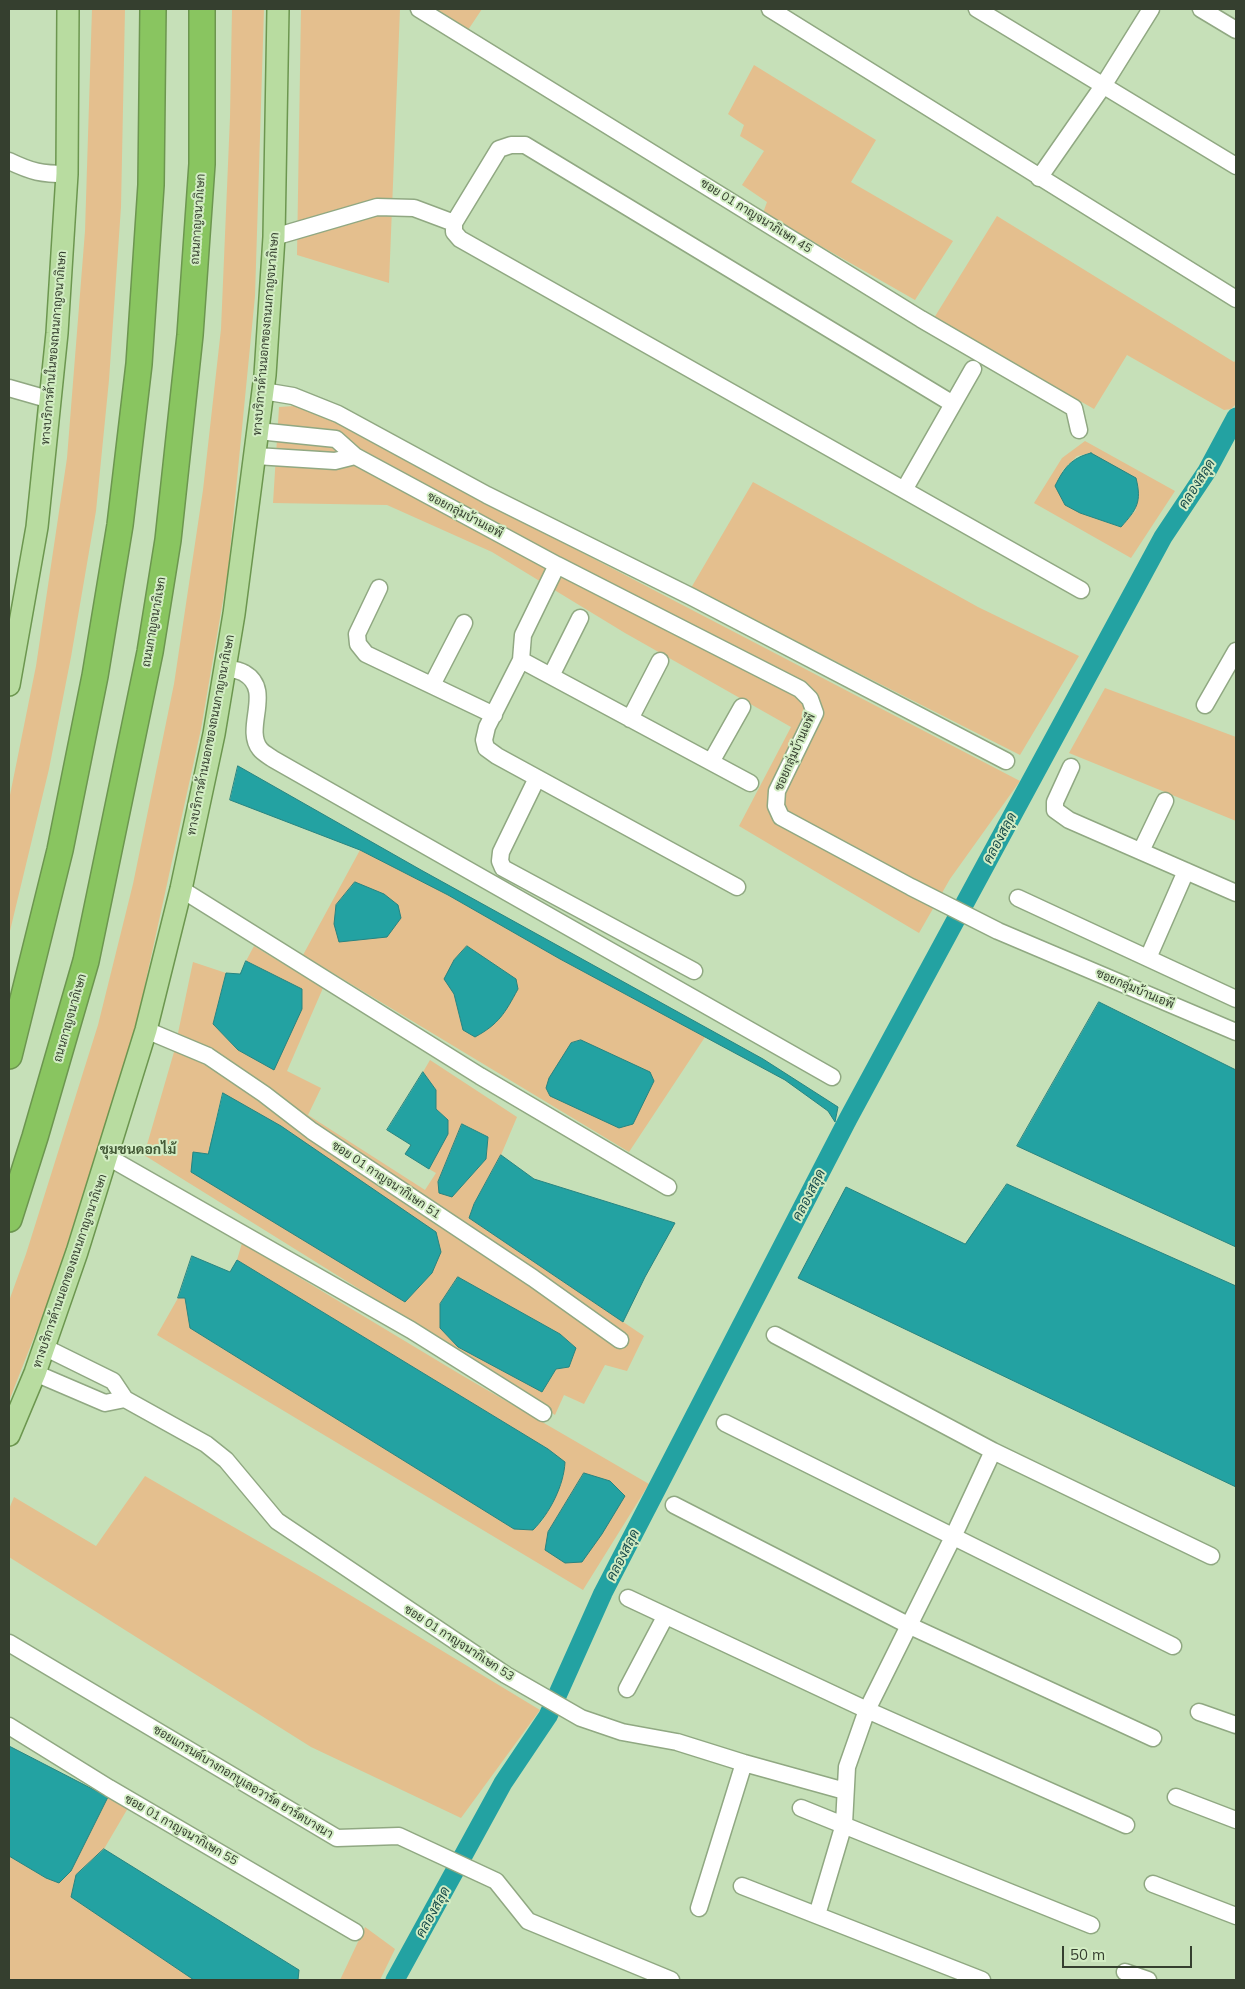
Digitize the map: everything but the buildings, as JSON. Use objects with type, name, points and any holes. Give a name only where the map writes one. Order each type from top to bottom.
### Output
[{"type":"highway","points":[[9,1056],[60,850],[95,676],[120,525],[139,364],[151,185],[153,9]]},
{"type":"highway","name":"ถนนกาญจนาภิเษก","points":[[9,1219],[35,1137],[86,960],[150,652],[168,540],[190,335],[202,164],[202,9]]},
{"type":"main road","name":"ทางบริการด้านในของถนนกาญจนาภิเษก","points":[[9,685],[37,528],[59,315],[66,174],[68,9]]},
{"type":"main road","name":"ทางบริการด้านนอกของถนนกาญจนาภิเษก","points":[[9,1435],[35,1374],[108,1156],[146,1030],[181,889],[214,734],[256,456],[263,391],[274,237],[278,9]]},
{"type":"street","name":"ซอย 01 กาญจนาภิเษก 45","points":[[419,9],[921,318],[1074,408],[1079,430]]},
{"type":"street","points":[[770,9],[1236,299]]},
{"type":"street","points":[[977,9],[1236,166]]},
{"type":"street","points":[[1040,178],[1104,86],[1151,9]]},
{"type":"street","points":[[1201,9],[1236,30]]},
{"type":"street","points":[[953,404],[525,145],[511,145],[499,149],[454,223],[454,232],[460,239],[1081,590]]},
{"type":"street","points":[[9,161],[41,174],[66,174]]},
{"type":"street","points":[[274,237],[377,207],[414,208],[454,223]]},
{"type":"street","points":[[904,490],[973,369]]},
{"type":"street","points":[[9,388],[50,400]]},
{"type":"street","points":[[263,391],[293,396],[338,414],[488,495],[692,597],[1006,761]]},
{"type":"street","name":"ซอยกลุ่มบ้านเอพี","points":[[258,431],[336,439],[355,456],[556,565],[804,692],[812,703],[815,713],[777,791],[776,803],[781,817],[911,887],[998,931],[1236,1032]]},
{"type":"street","points":[[256,456],[335,461],[355,456]]},
{"type":"street","points":[[556,565],[523,635],[521,660],[484,740],[486,748],[497,756],[737,887]]},
{"type":"street","points":[[379,588],[361,622],[357,634],[358,644],[366,654],[494,715]]},
{"type":"street","points":[[551,676],[580,618]]},
{"type":"street","points":[[432,685],[464,623]]},
{"type":"street","points":[[1205,704],[1236,651]]},
{"type":"street","points":[[521,660],[750,783]]},
{"type":"street","points":[[630,719],[660,661]]},
{"type":"street","points":[[225,668],[244,672],[254,683],[258,691],[256,740],[260,748],[272,759],[832,1077]]},
{"type":"street","points":[[711,762],[742,707]]},
{"type":"street","points":[[1072,766],[1055,802],[1055,810],[1069,820],[1236,891]]},
{"type":"street","points":[[537,778],[501,852],[500,861],[504,868],[694,971]]},
{"type":"street","points":[[1141,852],[1165,801]]},
{"type":"street","points":[[1148,958],[1186,871]]},
{"type":"street","points":[[181,889],[480,1076],[668,1187]]},
{"type":"street","points":[[1018,898],[1236,998]]},
{"type":"street","name":"ซอย 01 กาญจนากิเษก 51","points":[[146,1030],[208,1056],[264,1094],[312,1131],[534,1278],[620,1340]]},
{"type":"street","points":[[108,1156],[411,1330],[543,1412]]},
{"type":"street","points":[[774,1335],[993,1451],[1211,1556]]},
{"type":"street","name":"ซอย 01 กาญจนากิเษก 53","points":[[44,1347],[113,1381],[125,1399],[206,1444],[226,1460],[277,1521],[506,1674],[581,1718],[622,1732],[678,1742],[744,1763],[845,1791]]},
{"type":"street","points":[[35,1374],[105,1403],[125,1399]]},
{"type":"street","points":[[725,1423],[1173,1646]]},
{"type":"street","points":[[817,1915],[844,1824],[847,1767],[867,1710],[953,1537],[993,1451]]},
{"type":"street","points":[[674,1506],[908,1625],[1152,1738]]},
{"type":"street","points":[[628,1598],[867,1710],[1126,1825]]},
{"type":"street","points":[[627,1689],[665,1616]]},
{"type":"street","name":"ซอยแกรนด์บางกอกบูเลอวาร์ด ยาร์ดบางนา","points":[[9,1643],[337,1838],[398,1836],[496,1881],[528,1921],[671,1980]]},
{"type":"street","points":[[1199,1712],[1236,1725]]},
{"type":"street","name":"ซอย 01 กาญจนากิเษก 55","points":[[9,1726],[109,1788],[355,1932]]},
{"type":"street","points":[[699,1908],[744,1763]]},
{"type":"street","points":[[1176,1797],[1236,1820]]},
{"type":"street","points":[[802,1808],[1091,1925]]},
{"type":"street","points":[[1153,1884],[1236,1916]]},
{"type":"street","points":[[742,1886],[982,1980]]},
{"type":"street","points":[[1125,1972],[1148,1980]]},
{"type":"shaded area","points":[[92,9],[125,9],[121,207],[109,380],[96,511],[71,657],[49,769],[9,935],[9,800],[36,666],[67,458],[85,231]]},
{"type":"shaded area","points":[[232,9],[264,9],[255,296],[228,571],[201,729],[135,1030],[53,1289],[9,1401],[9,1301],[26,1254],[98,1025],[133,884],[174,684],[203,490],[221,329],[230,117]]},
{"type":"shaded area","points":[[301,9],[400,9],[389,283],[297,255]]},
{"type":"shaded area","points":[[434,9],[482,9],[468,30]]},
{"type":"shaded area","points":[[754,65],[876,140],[851,182],[953,241],[915,300],[763,213],[767,202],[742,185],[764,151],[740,136],[744,125],[728,114]]},
{"type":"shaded area","points":[[997,216],[1234,362],[1236,360],[1236,404],[1231,409],[1224,410],[1127,355],[1094,409],[934,318]]},
{"type":"shaded area","points":[[294,406],[328,417],[437,477],[1020,781],[950,879],[919,933],[739,826],[791,727],[625,633],[492,552],[387,505],[273,503],[279,407]]},
{"type":"shaded area","points":[[1085,441],[1175,491],[1131,558],[1034,503],[1062,458]],"holes":[[[1091,453],[1136,510],[1120,527],[1080,513],[1062,471],[1077,456]]]},
{"type":"shaded area","points":[[753,482],[978,607],[1079,656],[1020,755],[691,588]]},
{"type":"shaded area","points":[[1105,688],[1236,737],[1236,821],[1069,753]]},
{"type":"shaded area","points":[[360,850],[448,895],[560,959],[705,1037],[629,1152],[303,955]],"holes":[[[467,946],[515,979],[518,989],[463,1030],[454,994]]]},
{"type":"shaded area","points":[[254,946],[323,988],[287,1071],[321,1088],[308,1115],[425,1190],[436,1173],[429,1169],[448,1133],[448,1120],[436,1109],[436,1090],[423,1072],[430,1060],[517,1117],[501,1155],[474,1204],[469,1218],[644,1336],[627,1371],[605,1365],[584,1404],[564,1395],[555,1415],[425,1330],[144,1155],[174,1052],[193,962],[226,973],[213,1024],[238,1050],[274,1069],[302,990],[246,961]],"holes":[[[222,1093],[432,1273],[405,1302],[193,1152],[208,1154]],[[463,1124],[488,1137],[486,1159],[452,1197]],[[458,1277],[560,1334],[575,1348],[569,1367],[556,1369],[542,1391],[458,1347],[440,1328]]]},
{"type":"shaded area","points":[[242,1243],[463,1376],[649,1484],[583,1590],[157,1335],[178,1298],[185,1298],[190,1328],[514,1529],[533,1530],[543,1520],[564,1475],[548,1449],[237,1260]]},
{"type":"shaded area","points":[[145,1476],[317,1575],[540,1710],[461,1818],[311,1747],[9,1557],[9,1509],[14,1497],[96,1546]]},
{"type":"shaded area","points":[[108,1797],[128,1808],[104,1849],[76,1875],[71,1897],[194,1980],[9,1980],[9,1856],[46,1878],[59,1882],[91,1830]]},
{"type":"shaded area","points":[[365,1927],[395,1949],[380,1980],[340,1980]]},
{"type":"water","points":[[1091,453],[1136,478],[1138,486],[1137,505],[1121,527],[1080,513],[1065,505],[1055,486],[1073,461]]},
{"type":"water","points":[[238,766],[421,870],[763,1059],[838,1107],[835,1122],[828,1111],[785,1080],[560,959],[448,895],[360,850],[230,800]]},
{"type":"water","points":[[355,882],[384,894],[398,905],[401,918],[387,937],[339,942],[334,924],[336,905]]},
{"type":"water","points":[[467,946],[516,979],[518,989],[501,1017],[475,1037],[463,1030],[454,994],[444,979],[454,960]]},
{"type":"water","points":[[246,961],[302,989],[302,1009],[274,1070],[238,1050],[213,1024],[226,973],[240,974]]},
{"type":"water","points":[[1099,1002],[1236,1070],[1236,1247],[1017,1146]]},
{"type":"water","points":[[581,1040],[650,1072],[654,1081],[633,1124],[619,1128],[550,1096],[546,1088],[549,1078],[571,1043]]},
{"type":"water","points":[[423,1072],[436,1090],[436,1109],[448,1120],[448,1134],[429,1169],[405,1154],[411,1145],[387,1130]]},
{"type":"water","points":[[223,1093],[281,1126],[436,1232],[441,1252],[432,1273],[405,1302],[191,1172],[193,1152],[208,1154]]},
{"type":"water","points":[[462,1124],[488,1137],[486,1159],[452,1197],[439,1193],[438,1182]]},
{"type":"water","points":[[501,1155],[534,1179],[675,1223],[623,1322],[469,1218],[474,1204]]},
{"type":"water","points":[[1007,1184],[1236,1286],[1236,1487],[798,1278],[846,1187],[965,1244]]},
{"type":"water","points":[[192,1256],[230,1272],[237,1260],[548,1449],[565,1462],[559,1489],[539,1523],[533,1530],[514,1529],[190,1328],[185,1298],[178,1298]]},
{"type":"water","points":[[458,1277],[560,1334],[576,1348],[569,1367],[556,1369],[542,1392],[458,1347],[440,1328],[440,1304]]},
{"type":"water","points":[[584,1473],[610,1481],[625,1496],[582,1562],[565,1563],[545,1550],[548,1532]]},
{"type":"water","points":[[9,1746],[108,1797],[71,1871],[59,1883],[46,1878],[9,1856]]},
{"type":"water","points":[[104,1849],[299,1970],[298,1980],[194,1980],[71,1897],[76,1875]]},
{"type":"waterway","name":"คลองสลุด","points":[[395,1980],[503,1783],[548,1716],[603,1593],[848,1119],[1163,537],[1207,471],[1236,417]]},
{"type":"district","name":"ชุมชนดอกไม้","points":[[138,1150]]}]
